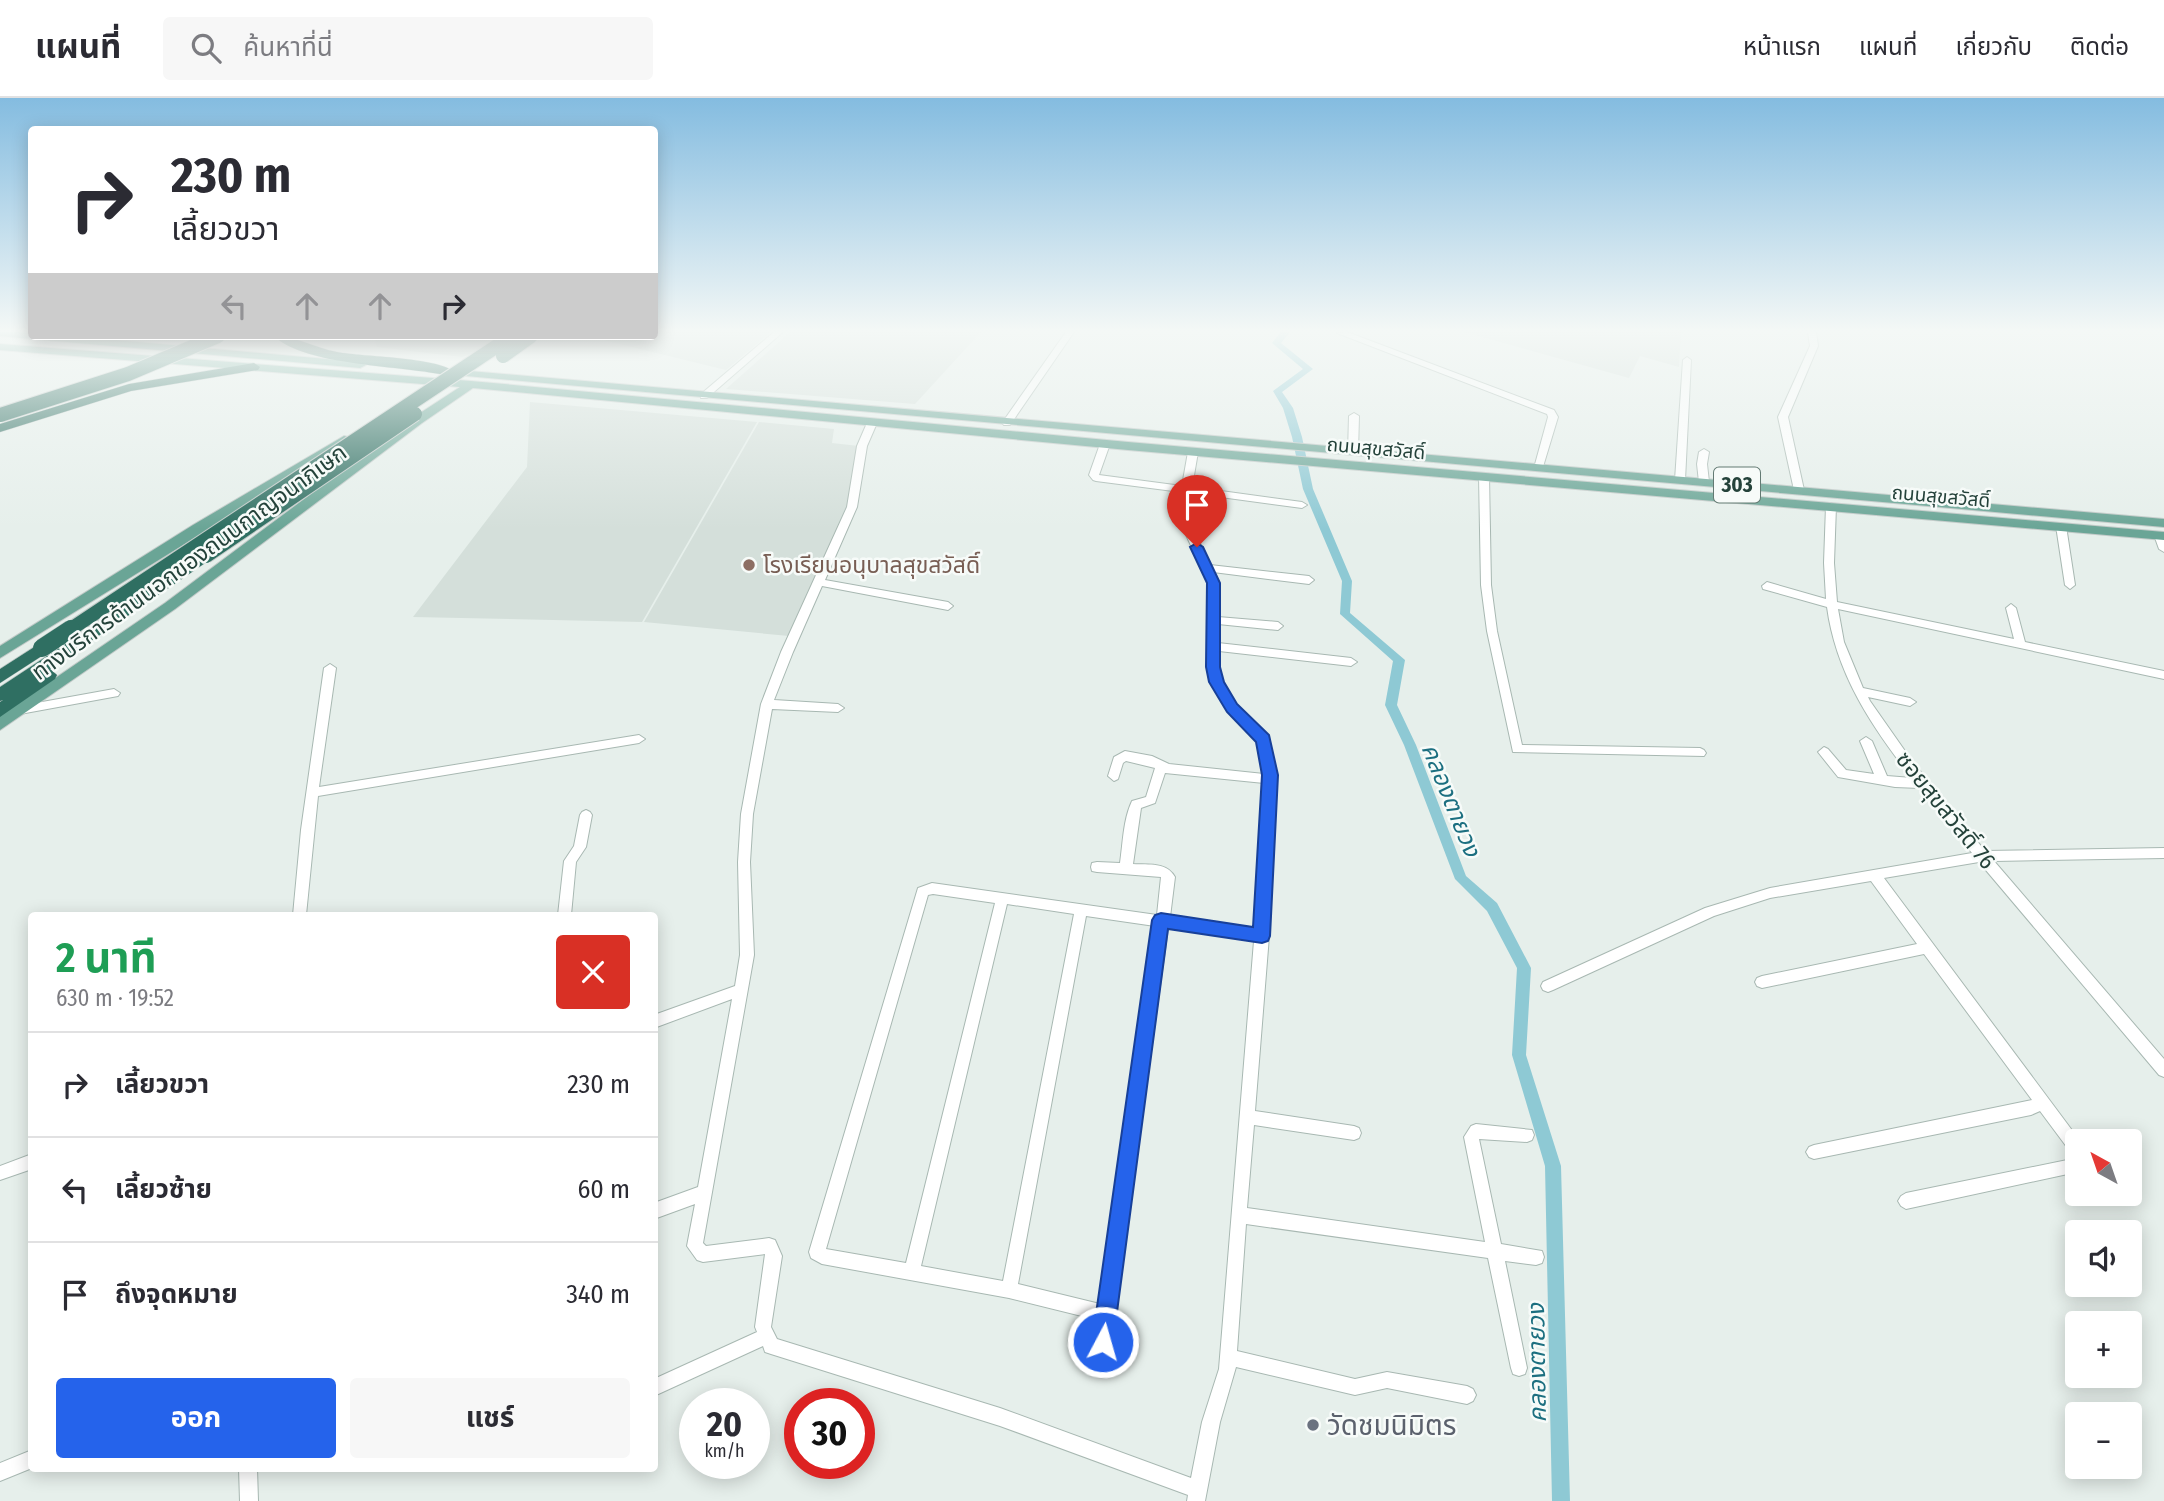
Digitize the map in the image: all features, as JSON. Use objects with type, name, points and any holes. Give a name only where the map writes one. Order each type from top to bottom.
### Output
[{"type":"highway","points":[[0,415],[54,397]]},
{"type":"highway","points":[[0,428],[99,397]]},
{"type":"highway","points":[[0,675],[419,397]]},
{"type":"highway","points":[[0,695],[440,397]]},
{"type":"highway","points":[[0,711],[50,674],[124,611]]},
{"type":"main road","points":[[0,653],[410,397]]},
{"type":"main road","name":"ทางบริการด้านนอกของถนนกาญจนาภิเษก","points":[[0,724],[170,606],[451,397]]},
{"type":"main road","name":"ถนนสุขสวัสดิ์","points":[[613,397],[1104,444],[1310,448],[1799,491],[2162,531]]},
{"type":"main road","name":"ถนนสุขสวัสดิ์","points":[[721,397],[1007,423],[1321,463],[2061,526],[2162,531]]},
{"type":"street","points":[[1007,423],[1025,397]]},
{"type":"street","points":[[1513,397],[1551,412],[1553,417],[1539,468]]},
{"type":"street","points":[[1680,480],[1684,397]]},
{"type":"street","points":[[1792,397],[1783,417],[1799,491]]},
{"type":"street","points":[[1353,452],[1354,416]]},
{"type":"street","points":[[872,422],[862,446],[852,508],[787,652],[768,704],[747,814],[744,862],[747,955],[695,1246],[704,1254],[769,1246],[774,1256],[763,1327],[771,1346],[1000,1417],[1198,1495],[1211,1422],[1227,1369],[1262,936],[1270,779],[1263,739],[1232,708],[1217,682],[1213,646],[1213,583],[1183,521],[1194,445]]},
{"type":"street","points":[[1104,444],[1094,475],[1096,478],[1302,505]]},
{"type":"street","points":[[1704,452],[1704,482]]},
{"type":"street","points":[[1484,476],[1486,585],[1492,631],[1517,749],[1700,753]]},
{"type":"street","name":"ซอยสุขสวัสดิ์ 76","points":[[1831,506],[1828,563],[1834,605],[1842,655],[1858,691],[1923,783],[2164,1070]]},
{"type":"street","points":[[2061,526],[2070,585]]},
{"type":"street","points":[[2162,531],[2164,549]]},
{"type":"street","points":[[1207,568],[1309,580]]},
{"type":"street","points":[[818,582],[948,606]]},
{"type":"street","points":[[1767,586],[1834,605],[2164,675]]},
{"type":"street","points":[[2011,608],[2020,643]]},
{"type":"street","points":[[1213,620],[1278,626]]},
{"type":"street","points":[[1213,646],[1351,662]]},
{"type":"street","points":[[299,912],[307,830],[330,668]]},
{"type":"street","points":[[1858,691],[1910,702]]},
{"type":"street","points":[[20,710],[114,693]]},
{"type":"street","points":[[768,704],[838,708]]},
{"type":"street","points":[[314,792],[639,739]]},
{"type":"street","points":[[1866,741],[1883,780]]},
{"type":"street","points":[[1824,752],[1842,774],[1923,783]]},
{"type":"street","points":[[1114,776],[1118,760],[1125,756],[1152,761],[1166,768],[1270,779]]},
{"type":"street","points":[[1126,869],[1136,804],[1151,800],[1159,771],[1166,768]]},
{"type":"street","points":[[564,912],[570,861],[580,847],[586,816]]},
{"type":"street","points":[[1549,986],[1710,912],[1770,893],[1982,856],[2164,853]]},
{"type":"street","points":[[1097,867],[1168,874],[1103,1342]]},
{"type":"street","points":[[1872,874],[2065,1133]]},
{"type":"street","points":[[1105,1313],[1009,1290],[822,1256],[817,1252],[923,892],[932,888],[1262,936]]},
{"type":"street","points":[[912,1272],[1002,899]]},
{"type":"street","points":[[1009,1290],[1081,911]]},
{"type":"street","points":[[1762,982],[1928,947]]},
{"type":"street","points":[[658,1021],[740,990]]},
{"type":"street","points":[[1814,1152],[2031,1108],[2042,1102]]},
{"type":"street","points":[[1247,1117],[1354,1133]]},
{"type":"street","points":[[1519,1368],[1471,1137],[1476,1131],[1527,1135]]},
{"type":"street","points":[[0,1173],[28,1162]]},
{"type":"street","points":[[1906,1201],[2065,1168]]},
{"type":"street","points":[[658,1210],[703,1193]]},
{"type":"street","points":[[1240,1215],[1536,1256]]},
{"type":"street","points":[[658,1386],[766,1336]]},
{"type":"street","points":[[1228,1356],[1335,1384],[1364,1387],[1376,1380],[1387,1380],[1466,1395]]},
{"type":"street","points":[[0,1472],[28,1461]]},
{"type":"street","points":[[248,1472],[249,1501]]},
{"type":"shaded area","points":[[833,397],[921,397],[915,404]]},
{"type":"shaded area","points":[[530,402],[757,422],[642,622],[413,617],[527,467]]},
{"type":"shaded area","name":"โรงเรียนอนุบาลสุขสวัสดิ์","points":[[759,422],[834,429],[832,443],[859,446],[848,507],[789,636],[644,622]]},
{"type":"waterway","name":"คลองตายวง","points":[[1281,397],[1288,408],[1297,437],[1308,489],[1347,581],[1345,614],[1399,660],[1391,705],[1410,745],[1461,879],[1492,907],[1524,968],[1519,1055],[1553,1166],[1561,1501]]},
{"type":"place","name":"โรงเรียนอนุบาลสุขสวัสดิ์","points":[[749,565]]},
{"type":"place","name":"วัดชมนิมิตร","points":[[1313,1425]]},
{"type":"route","points":[[1103,1342],[1161,920],[1262,936],[1270,775],[1268,756],[1263,739],[1232,708],[1217,682],[1213,667],[1213,583],[1197,547]]}]
